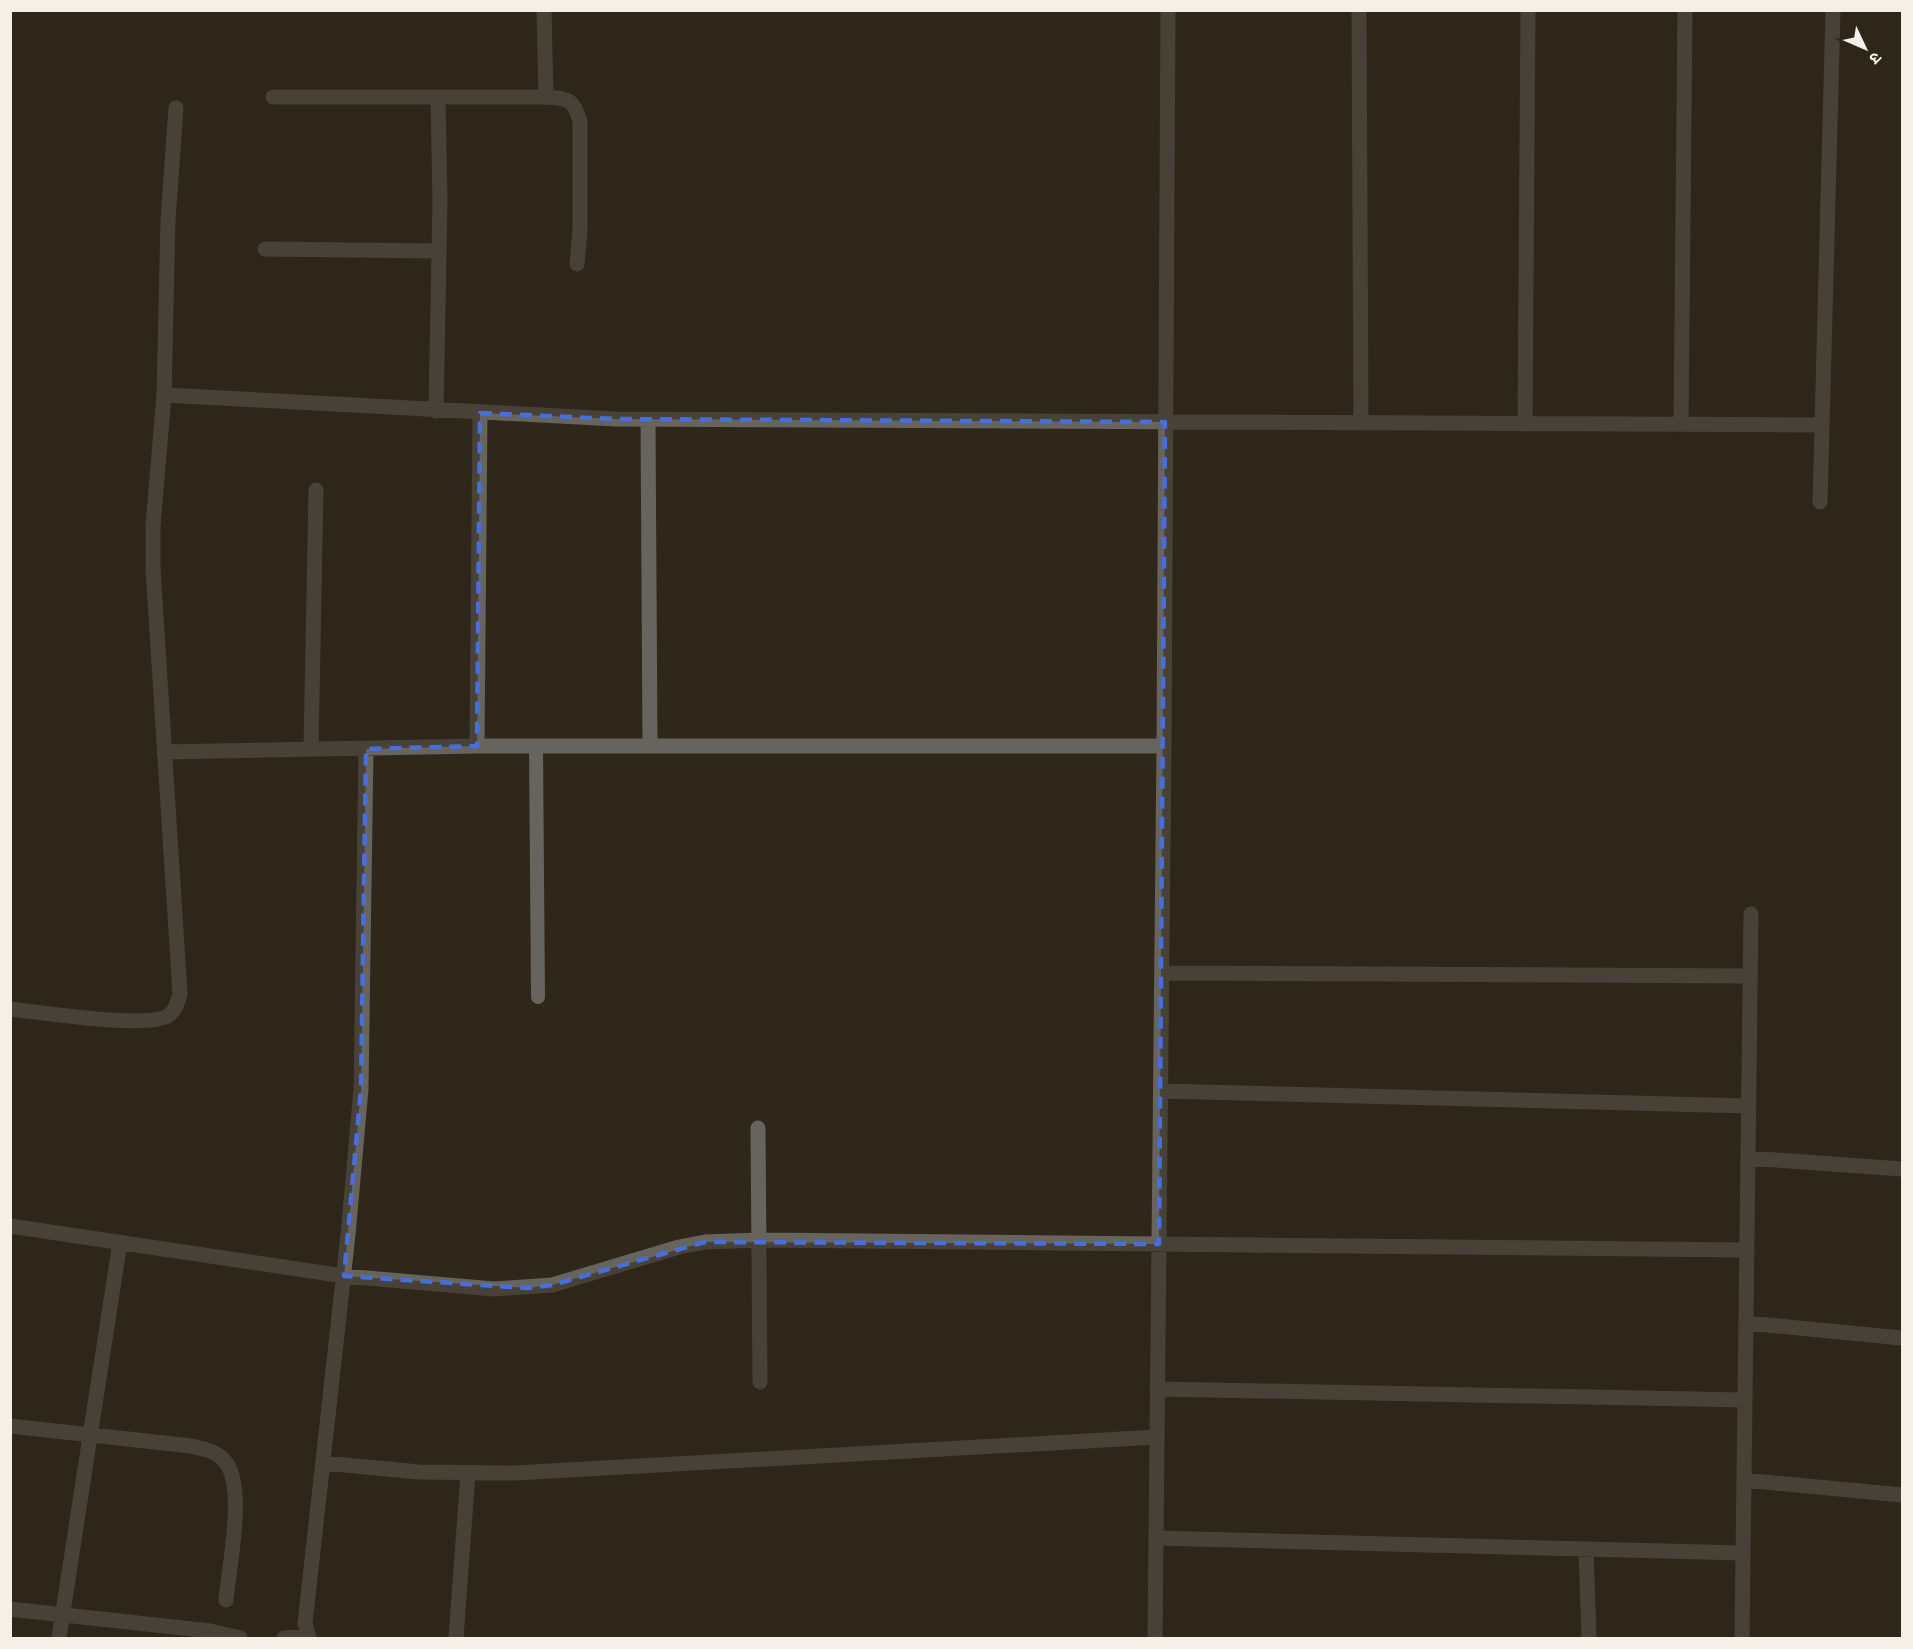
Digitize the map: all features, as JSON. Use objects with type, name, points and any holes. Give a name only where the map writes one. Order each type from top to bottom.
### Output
[{"type":"street","points":[[544,10],[546,97]]},
{"type":"street","points":[[1155,1638],[1164,746],[1168,10]]},
{"type":"street","points":[[1359,10],[1361,423]]},
{"type":"street","points":[[1525,424],[1528,10]]},
{"type":"street","points":[[1681,425],[1685,10]]},
{"type":"street","points":[[1820,502],[1833,10]]},
{"type":"street","points":[[273,97],[546,97],[566,99],[576,105],[580,121],[580,230],[577,264]]},
{"type":"street","points":[[436,411],[439,250],[438,97]]},
{"type":"street","points":[[10,1009],[135,1021],[158,1020],[169,1015],[176,1006],[180,994],[164,752],[153,526],[164,395],[168,220],[176,108]]},
{"type":"street","points":[[265,249],[439,250]]},
{"type":"street","points":[[164,395],[436,411],[648,420],[1822,425]]},
{"type":"street","points":[[477,746],[480,413]]},
{"type":"street","points":[[648,420],[650,745]]},
{"type":"street","points":[[311,749],[316,490]]},
{"type":"street","points":[[164,752],[477,746],[1164,746]]},
{"type":"street","points":[[284,1638],[308,1637],[305,1623],[344,1276],[361,1089],[366,748]]},
{"type":"street","points":[[1742,1638],[1751,914]]},
{"type":"street","points":[[1162,973],[1750,976]]},
{"type":"street","points":[[1161,1091],[1749,1106]]},
{"type":"street","points":[[758,1128],[760,1382]]},
{"type":"street","points":[[1748,1158],[1902,1169]]},
{"type":"street","points":[[10,1226],[344,1276],[494,1289],[552,1285],[679,1247],[705,1242],[759,1240],[1746,1250]]},
{"type":"street","points":[[59,1638],[120,1242]]},
{"type":"street","points":[[1746,1323],[1902,1338]]},
{"type":"street","points":[[1157,1389],[1745,1400]]},
{"type":"street","points":[[10,1425],[191,1446],[212,1451],[226,1462],[233,1477],[235,1496],[226,1600]]},
{"type":"street","points":[[324,1463],[419,1472],[468,1473],[1157,1437]]},
{"type":"street","points":[[456,1638],[468,1473]]},
{"type":"street","points":[[1744,1480],[1902,1495]]},
{"type":"street","points":[[1156,1538],[1743,1553]]},
{"type":"street","points":[[1586,1549],[1589,1638]]},
{"type":"street","points":[[10,1609],[210,1631],[240,1638]]},
{"type":"lane","points":[[536,746],[538,997]]},
{"type":"highlighted area","points":[[480,413],[616,419],[1165,422],[1159,1244],[705,1242],[552,1285],[527,1288],[344,1276],[361,1089],[366,749],[477,746]]}]
